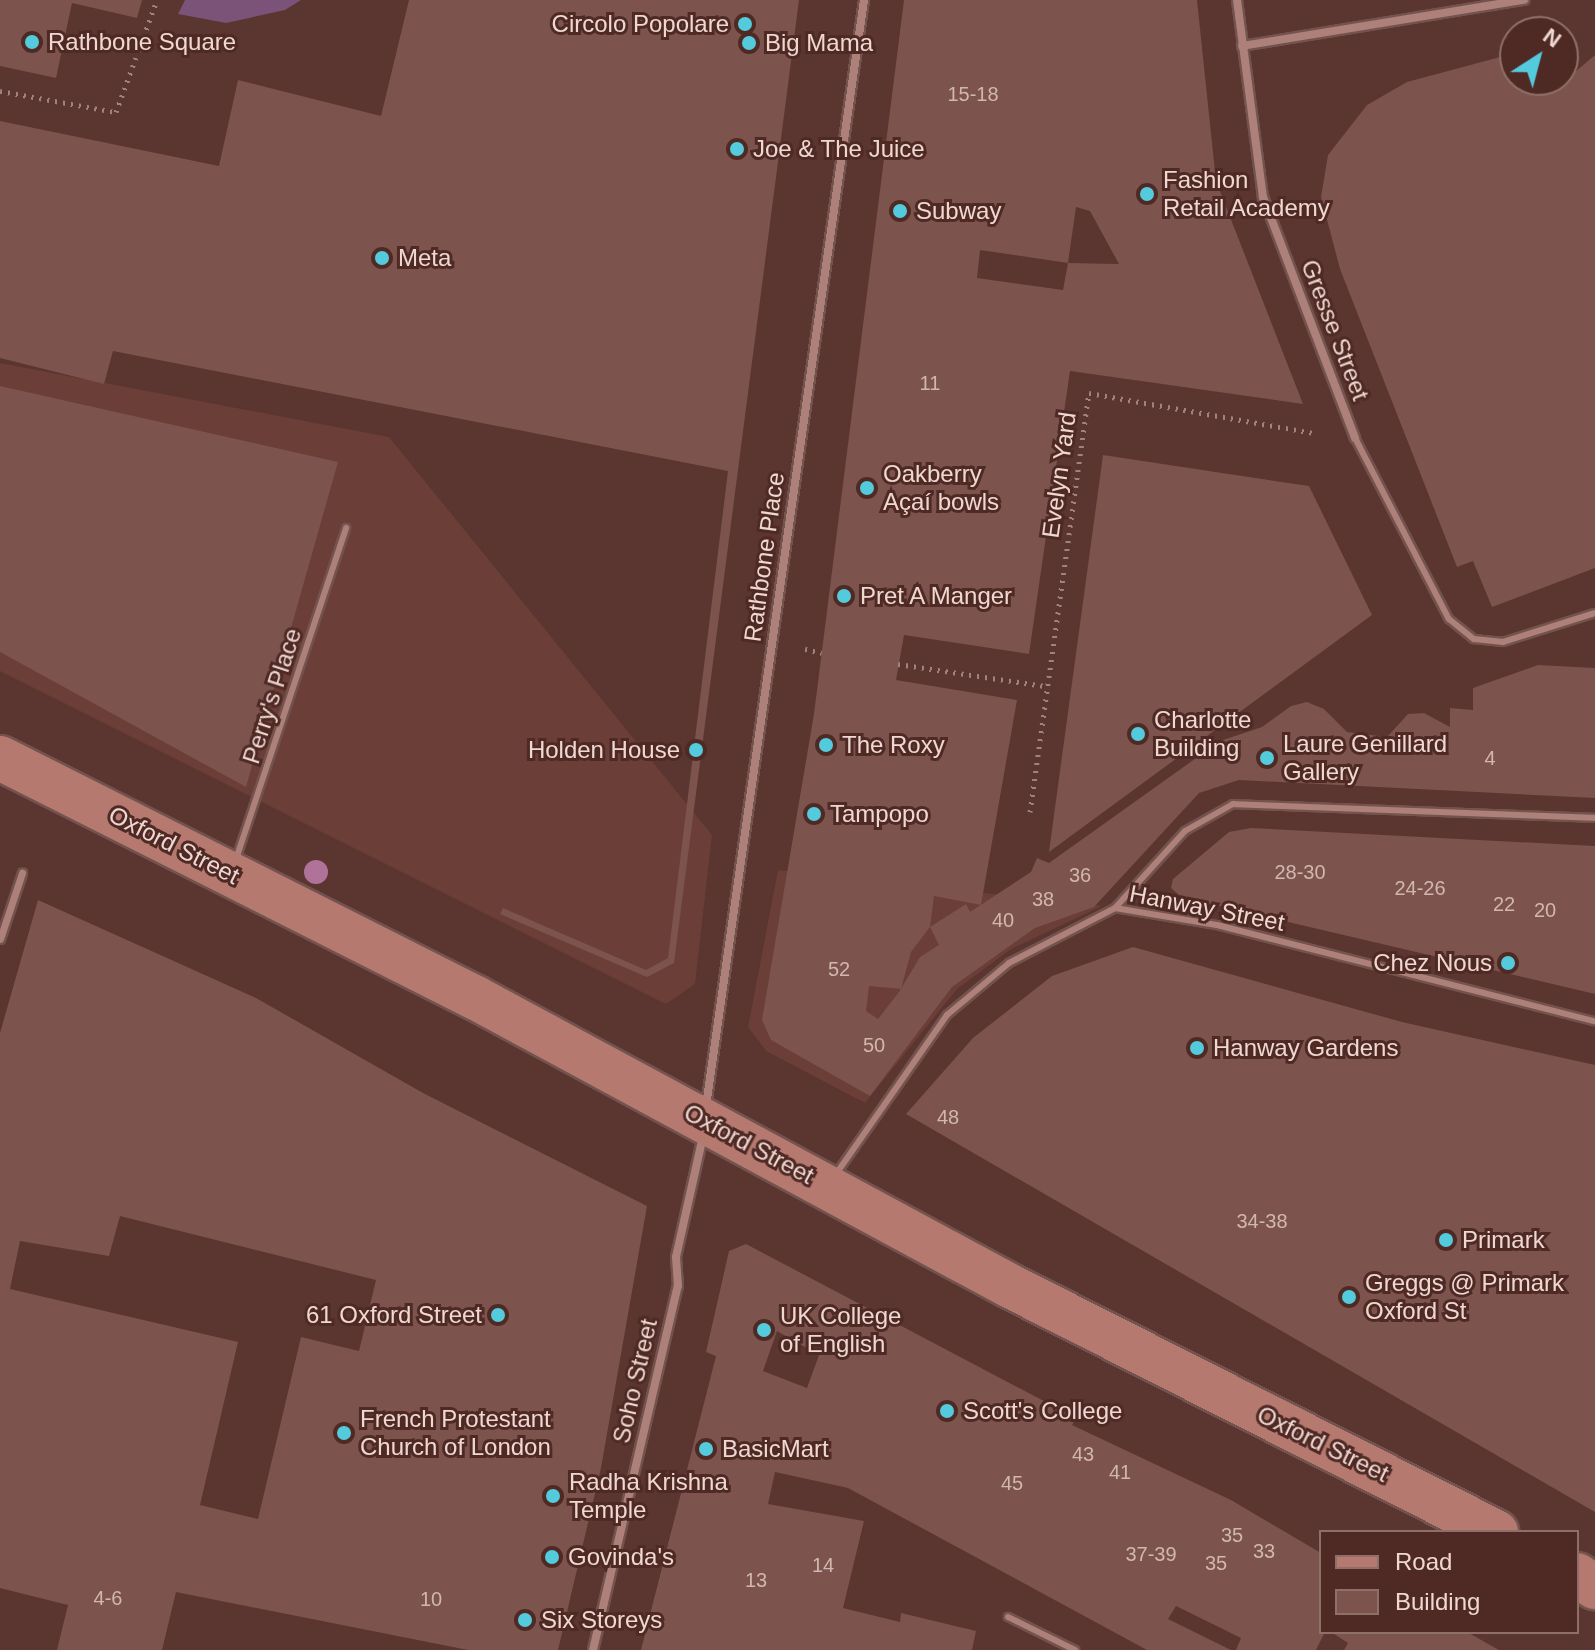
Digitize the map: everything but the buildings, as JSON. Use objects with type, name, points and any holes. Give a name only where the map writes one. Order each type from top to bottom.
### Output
[{"type":"main road","name":"Oxford Street","points":[[0,758],[705,1120],[1010,1286],[1492,1530]]},
{"type":"street","name":"Rathbone Place","points":[[705,1120],[710,1048],[864,0]]},
{"type":"street","name":"Gresse Street","points":[[1237,0],[1263,197],[1355,438]]},
{"type":"street","points":[[1242,46],[1524,0]]},
{"type":"street","points":[[0,939],[22,873]]},
{"type":"street","name":"Soho Street","points":[[593,1650],[678,1286],[676,1257],[697,1172],[705,1120]]},
{"type":"lane","points":[[1355,438],[1449,619],[1474,639],[1503,642],[1595,613]]},
{"type":"lane","name":"Perry's Place","points":[[231,874],[346,528]]},
{"type":"lane","points":[[1115,908],[1185,831],[1233,804],[1595,818]]},
{"type":"lane","name":"Hanway Street","points":[[827,1186],[947,1015],[1009,963],[1115,908],[1217,925],[1595,1021]]},
{"type":"lane","points":[[1008,1617],[1075,1650]]},
{"type":"path","points":[[0,91],[116,112],[157,0]]},
{"type":"path","name":"Evelyn Yard","points":[[1030,812],[1089,393],[1355,438]]},
{"type":"path","points":[[898,664],[1046,686]]},
{"type":"shaded area","points":[[185,0],[301,0],[285,10],[226,23],[178,14]]},
{"type":"shaded area","points":[[0,363],[389,437],[712,835],[695,984],[666,1004],[0,671]]},
{"type":"shaded area","points":[[778,870],[1102,906],[1011,949],[957,989],[865,1103],[766,1051],[748,1027]]},
{"type":"place","name":"Circolo Popolare","points":[[745,24]]},
{"type":"place","name":"Rathbone Square","points":[[32,42]]},
{"type":"place","name":"Big Mama","points":[[749,43]]},
{"type":"place","name":"Joe & The Juice","points":[[737,149]]},
{"type":"place","name":"Fashion Retail Academy","points":[[1147,194]]},
{"type":"place","name":"Subway","points":[[900,211]]},
{"type":"place","name":"Meta","points":[[382,258]]},
{"type":"place","name":"Oakberry Açaí bowls","points":[[867,488]]},
{"type":"place","name":"Pret A Manger","points":[[844,596]]},
{"type":"place","name":"Charlotte Building","points":[[1138,734]]},
{"type":"place","name":"The Roxy","points":[[826,745]]},
{"type":"place","name":"Holden House","points":[[696,750]]},
{"type":"place","name":"Laure Genillard Gallery","points":[[1267,758]]},
{"type":"place","name":"Tampopo","points":[[814,814]]},
{"type":"place","name":"Chez Nous","points":[[1508,963]]},
{"type":"place","name":"Hanway Gardens","points":[[1197,1048]]},
{"type":"place","name":"Primark","points":[[1446,1240]]},
{"type":"place","name":"Greggs @ Primark Oxford St","points":[[1349,1297]]},
{"type":"place","name":"61 Oxford Street","points":[[498,1315]]},
{"type":"place","name":"UK College of English","points":[[764,1330]]},
{"type":"place","name":"Scott's College","points":[[947,1411]]},
{"type":"place","name":"French Protestant Church of London","points":[[344,1433]]},
{"type":"place","name":"BasicMart","points":[[706,1449]]},
{"type":"place","name":"Radha Krishna Temple","points":[[553,1496]]},
{"type":"place","name":"Govinda's","points":[[552,1557]]},
{"type":"place","name":"Six Storeys","points":[[525,1620]]}]
